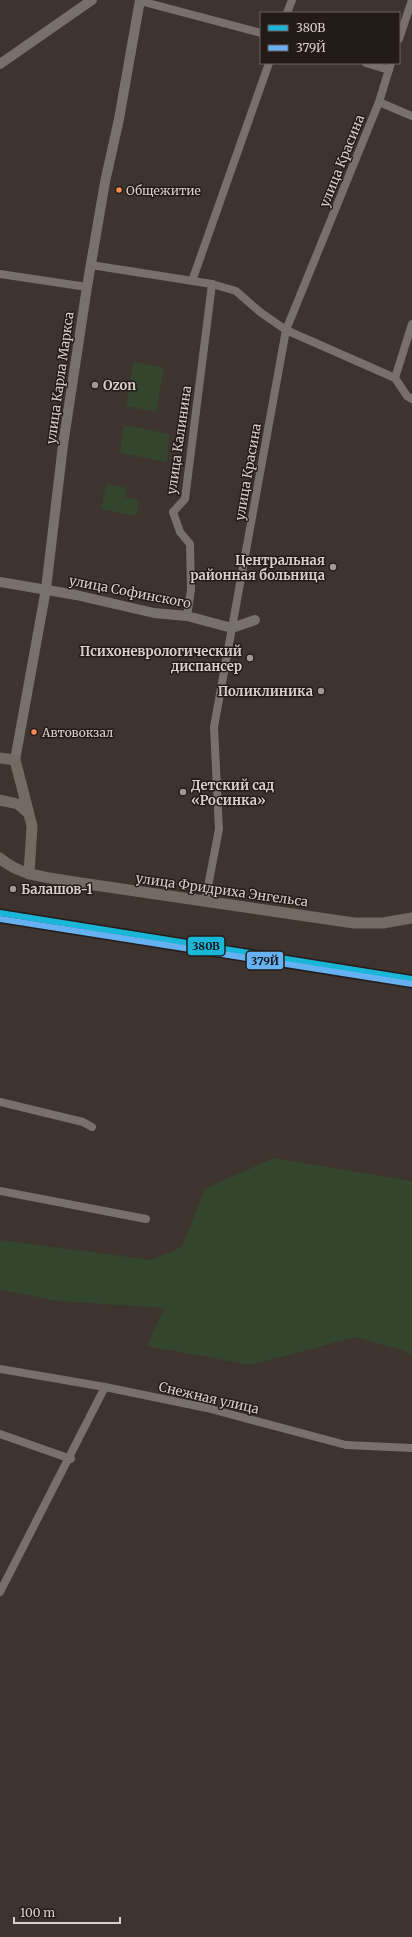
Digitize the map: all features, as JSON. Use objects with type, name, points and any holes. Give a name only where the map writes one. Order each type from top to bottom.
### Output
[{"type":"main road","points":[[0,758],[15,760],[29,814],[32,826],[30,874]]},
{"type":"main road","points":[[0,800],[18,804],[29,814]]},
{"type":"main road","name":"улица Фридриха Энгельса","points":[[0,858],[13,868],[30,874],[205,902],[354,923],[383,923],[412,918]]},
{"type":"street","points":[[0,64],[92,0]]},
{"type":"street","points":[[287,12],[292,0]]},
{"type":"street","points":[[400,36],[412,0]]},
{"type":"street","points":[[140,1],[260,33]]},
{"type":"street","name":"улица Карла Маркса","points":[[15,760],[46,589],[63,445],[87,287],[105,182],[119,119],[140,1]]},
{"type":"street","points":[[192,281],[269,64]]},
{"type":"street","points":[[374,64],[390,66]]},
{"type":"street","name":"улица Красина","points":[[205,902],[219,828],[214,727],[286,330],[379,102],[390,66]]},
{"type":"street","points":[[379,102],[412,116]]},
{"type":"street","points":[[91,265],[212,284],[236,292],[260,312],[286,330],[395,378],[407,396],[412,399]]},
{"type":"street","points":[[0,274],[87,287]]},
{"type":"street","name":"улица Калинина","points":[[187,616],[191,590],[190,544],[180,532],[173,512],[185,499],[212,284]]},
{"type":"street","points":[[395,378],[412,324]]},
{"type":"street","name":"улица Софинского","points":[[0,582],[46,589],[154,613],[187,616],[232,628]]},
{"type":"street","points":[[232,628],[255,620]]},
{"type":"street","points":[[0,1102],[83,1122],[92,1127]]},
{"type":"street","points":[[0,1191],[146,1219]]},
{"type":"street","name":"Снежная улица","points":[[0,1369],[105,1387],[207,1408],[346,1445],[412,1448]]},
{"type":"street","points":[[0,1592],[70,1459],[105,1387]]},
{"type":"street","points":[[0,1434],[70,1459]]},
{"type":"green space","points":[[134,362],[164,368],[156,412],[126,406]]},
{"type":"green space","points":[[124,425],[169,434],[167,462],[120,453]]},
{"type":"green space","points":[[106,484],[127,488],[125,497],[139,500],[136,516],[101,509]]},
{"type":"green space","points":[[274,1158],[412,1181],[412,1358],[405,1351],[356,1337],[250,1365],[147,1346],[164,1308],[60,1301],[0,1290],[0,1240],[151,1260],[182,1247],[205,1189]]},
{"type":"transit line","name":"380В","points":[[0,913],[412,979]]},
{"type":"transit line","name":"379Й","points":[[0,919],[412,984]]},
{"type":"place","name":"Общежитие","points":[[119,190]]},
{"type":"place","name":"Ozon","points":[[95,385]]},
{"type":"place","name":"Центральная районная больница","points":[[333,567]]},
{"type":"place","name":"Психоневрологический диспансер","points":[[250,658]]},
{"type":"place","name":"Поликлиника","points":[[321,691]]},
{"type":"place","name":"Автовокзал","points":[[34,732]]},
{"type":"place","name":"Детский сад «Росинка»","points":[[183,792]]},
{"type":"place","name":"Балашов-1","points":[[13,889]]}]
